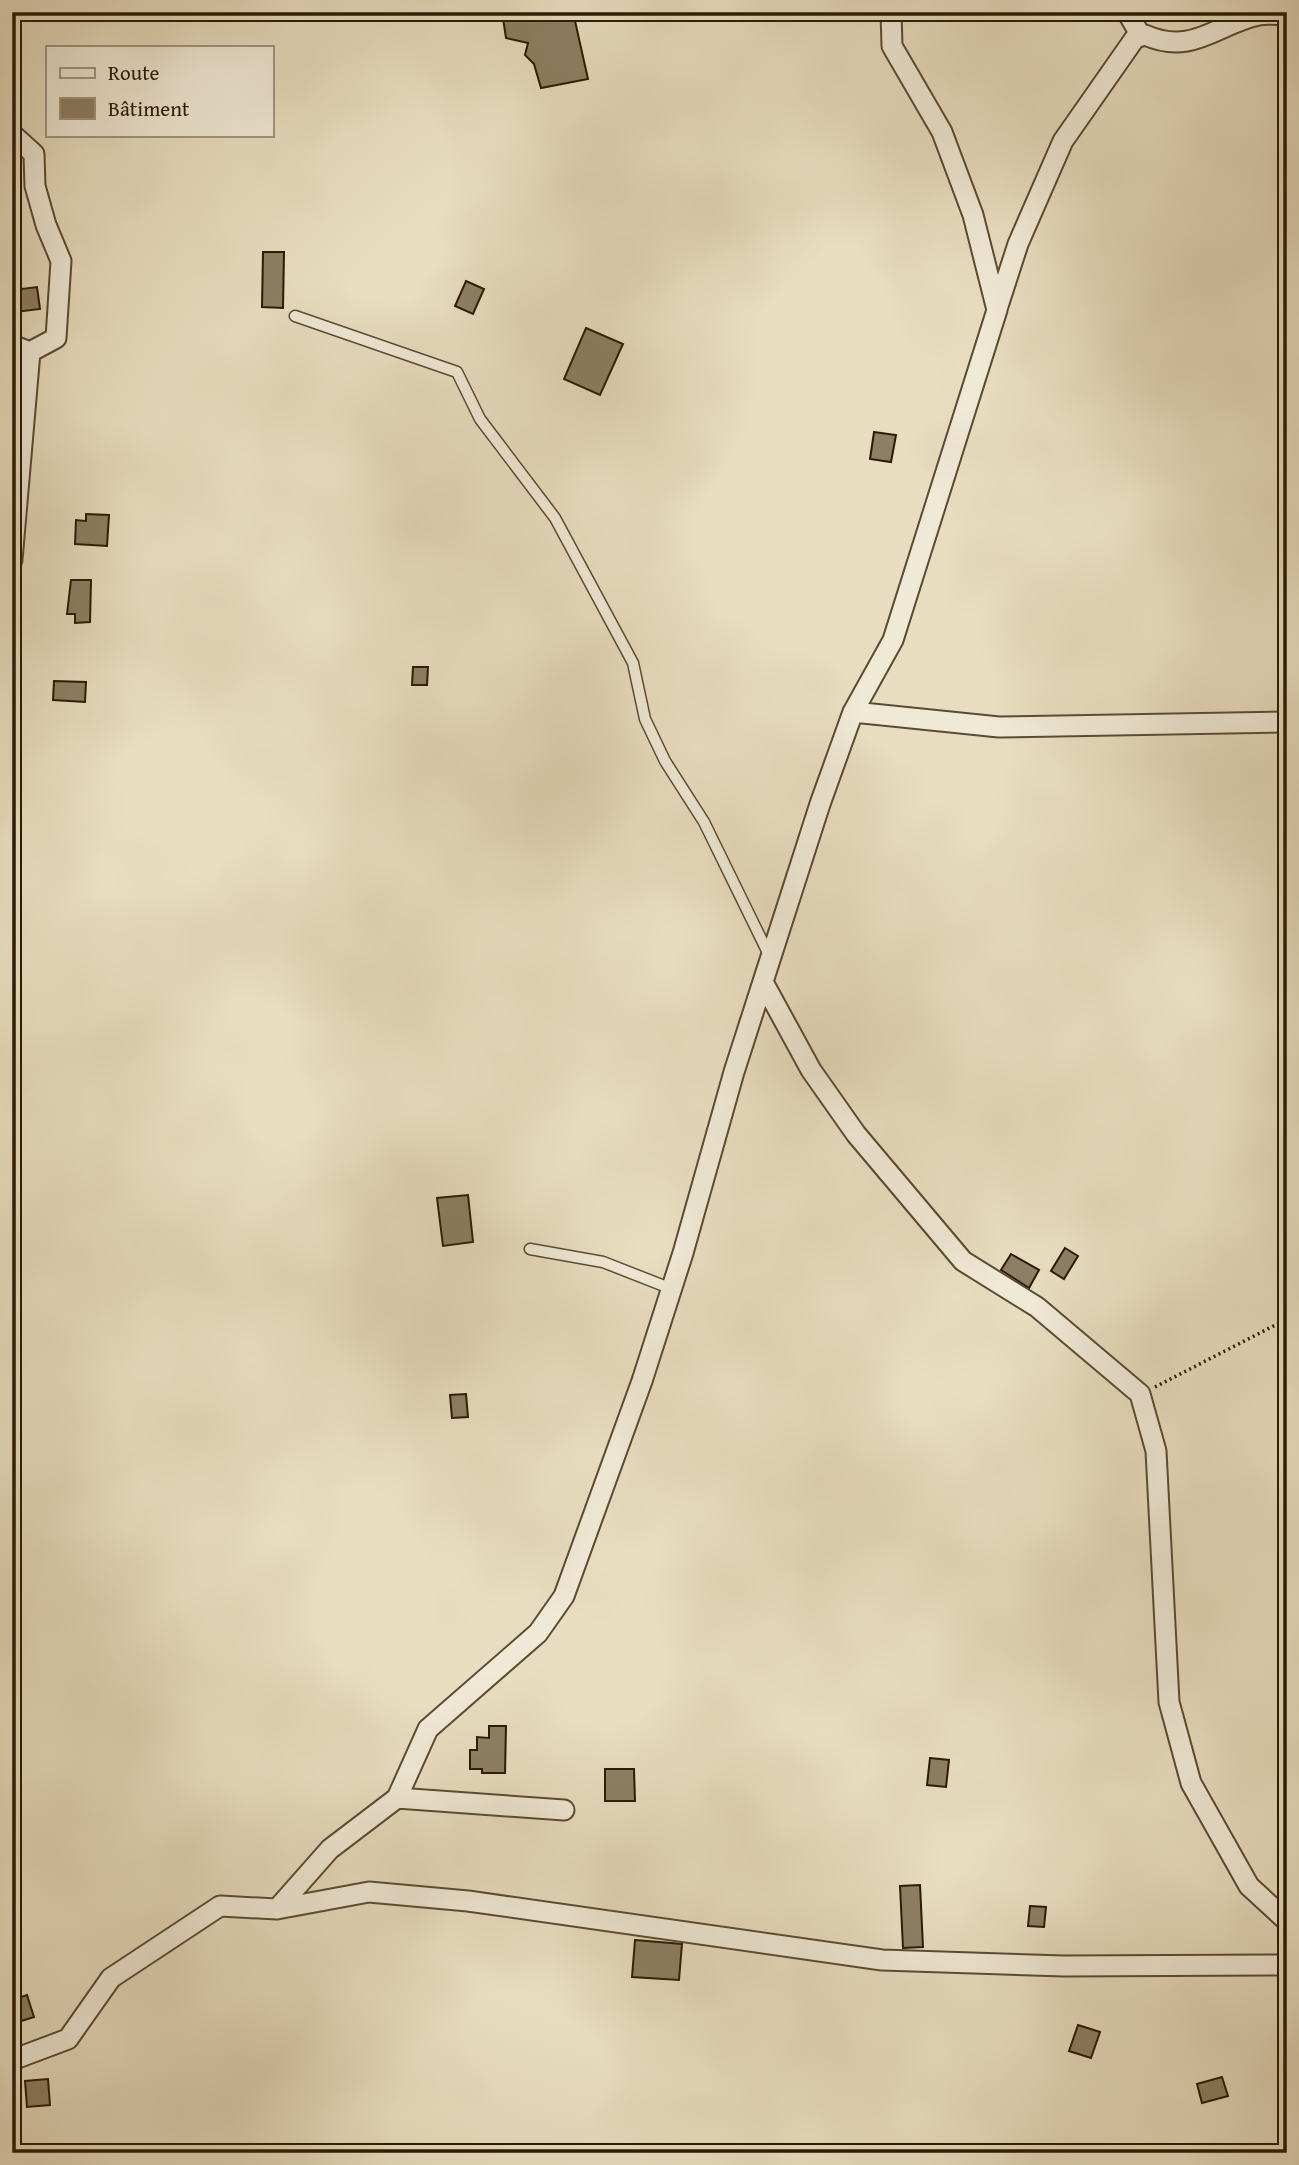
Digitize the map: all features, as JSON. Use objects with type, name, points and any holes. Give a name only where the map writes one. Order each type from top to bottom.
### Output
[{"type":"street","points":[[891,12],[892,46],[942,132],[973,215],[997,310]]},
{"type":"street","points":[[1127,12],[1141,36]]},
{"type":"street","points":[[277,1909],[330,1849],[397,1798],[428,1729],[538,1633],[564,1596],[672,1289],[763,982],[853,712],[893,640],[1018,244],[1063,141],[1135,38],[1141,36],[1185,43],[1259,15],[1287,15]]},
{"type":"street","points":[[12,134],[34,154],[35,186],[46,225],[61,261],[56,338],[21,348],[12,560]]},
{"type":"street","points":[[853,712],[999,727],[1287,722]]},
{"type":"street","points":[[763,982],[811,1070],[856,1134],[963,1261],[1037,1307],[1140,1394],[1156,1451],[1169,1702],[1191,1783],[1249,1886],[1287,1921]]},
{"type":"street","points":[[397,1798],[564,1810]]},
{"type":"street","points":[[12,2060],[68,2039],[111,1978],[220,1906],[277,1909],[369,1892],[468,1901],[882,1960],[1064,1966],[1287,1965]]},
{"type":"lane","points":[[295,316],[457,372],[480,419],[555,518],[633,663],[645,719],[665,761],[704,822],[771,958]]},
{"type":"lane","points":[[530,1249],[603,1262],[672,1289]]},
{"type":"path","points":[[1140,1394],[1287,1319]]},
{"type":"building","points":[[502,12],[573,12],[588,79],[541,88],[534,64],[525,55],[528,43],[506,38]]},
{"type":"building","points":[[263,252],[284,252],[283,308],[262,307]]},
{"type":"building","points":[[466,281],[484,289],[473,314],[455,306]]},
{"type":"building","points":[[37,287],[40,309],[16,312],[13,290]]},
{"type":"building","points":[[586,328],[623,344],[600,395],[564,379]]},
{"type":"building","points":[[874,432],[896,435],[891,462],[870,459]]},
{"type":"building","points":[[86,514],[109,515],[107,546],[75,544],[76,520],[86,521]]},
{"type":"building","points":[[71,580],[91,580],[90,622],[75,623],[75,614],[67,614]]},
{"type":"building","points":[[413,667],[428,667],[427,685],[412,685]]},
{"type":"building","points":[[54,681],[86,682],[85,702],[53,700]]},
{"type":"building","points":[[468,1195],[473,1242],[443,1246],[437,1198]]},
{"type":"building","points":[[1065,1248],[1078,1256],[1064,1279],[1051,1271]]},
{"type":"building","points":[[1011,1254],[1039,1270],[1029,1288],[1001,1270]]},
{"type":"building","points":[[466,1394],[468,1417],[452,1418],[450,1395]]},
{"type":"building","points":[[489,1726],[506,1726],[505,1773],[482,1773],[482,1769],[470,1769],[470,1750],[477,1750],[477,1737],[489,1738]]},
{"type":"building","points":[[930,1758],[949,1760],[946,1787],[927,1785]]},
{"type":"building","points":[[605,1769],[634,1769],[635,1801],[605,1801]]},
{"type":"building","points":[[920,1885],[923,1947],[903,1948],[900,1886]]},
{"type":"building","points":[[1030,1906],[1046,1907],[1044,1927],[1028,1926]]},
{"type":"building","points":[[635,1940],[682,1944],[679,1980],[632,1977]]},
{"type":"building","points":[[27,1995],[34,2017],[12,2024],[12,2000]]},
{"type":"building","points":[[1078,2025],[1100,2032],[1091,2058],[1069,2051]]},
{"type":"building","points":[[1222,2077],[1228,2096],[1202,2103],[1197,2084]]},
{"type":"building","points":[[48,2079],[50,2105],[27,2107],[25,2081]]}]
